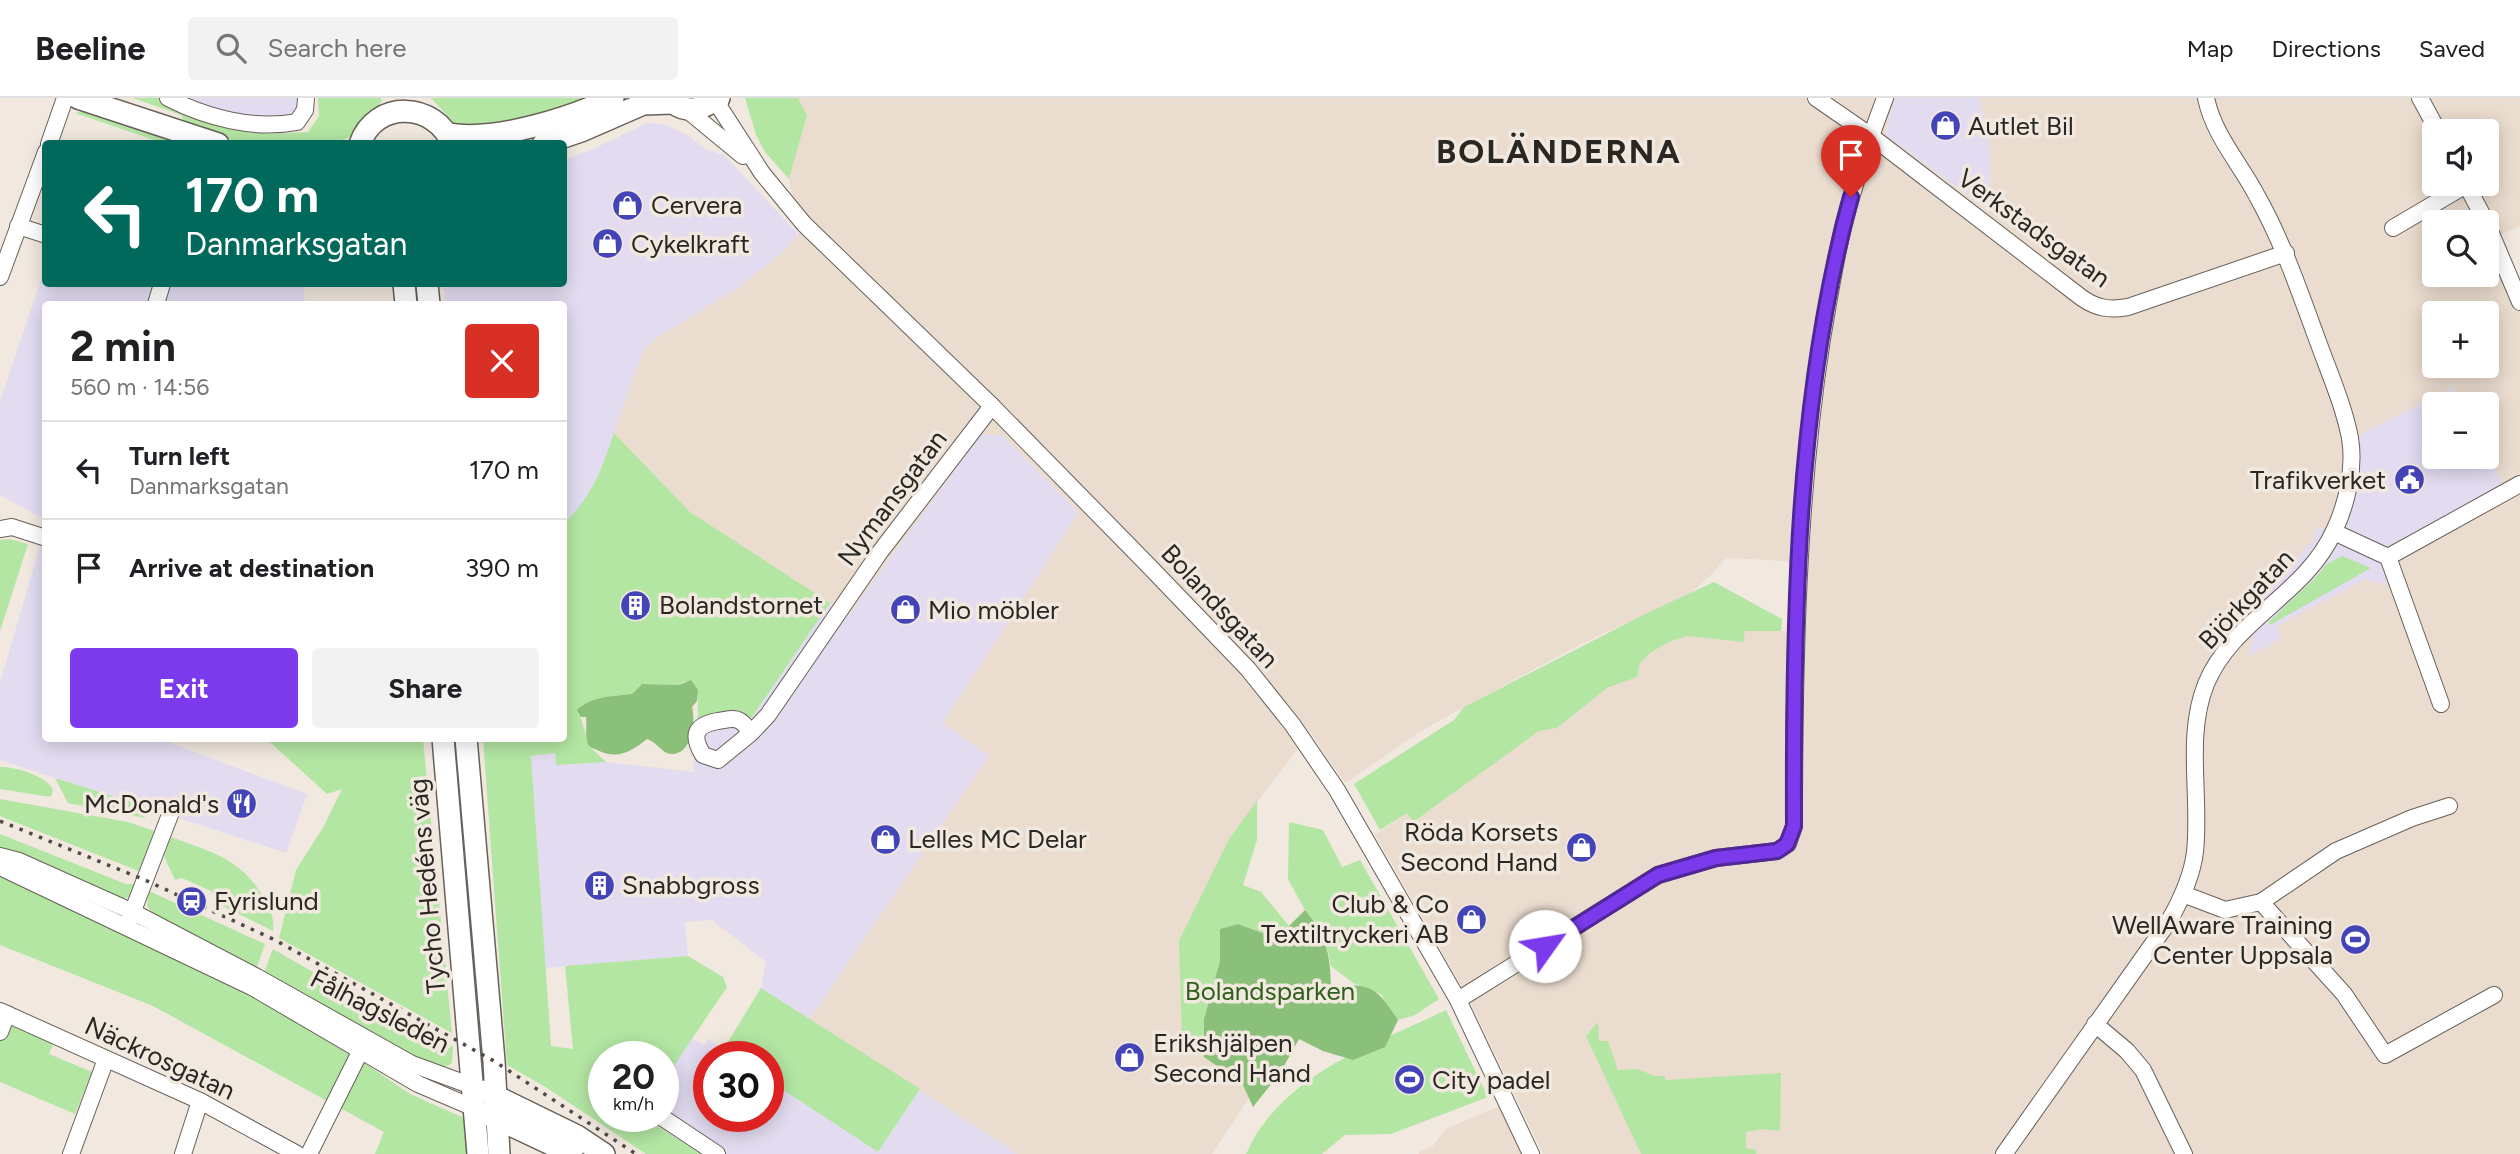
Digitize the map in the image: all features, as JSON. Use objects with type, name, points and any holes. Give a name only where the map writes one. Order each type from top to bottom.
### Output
[{"type":"main road","points":[[78,98],[206,140]]},
{"type":"main road","points":[[359,140],[384,107],[396,111],[424,106],[451,139],[546,123],[613,98]]},
{"type":"main road","points":[[555,140],[643,104],[675,103],[706,107],[719,98]]},
{"type":"main road","name":"Tycho Hedéns väg","points":[[443,742],[478,1154]]},
{"type":"main road","name":"Tycho Hedéns väg","points":[[466,742],[494,1061],[499,1154]]},
{"type":"main road","name":"Fålhagsleden","points":[[472,1086],[577,1136],[604,1154]]},
{"type":"main road","name":"Fålhagsleden","points":[[474,1108],[572,1154]]},
{"type":"main road","points":[[524,1154],[532,1147],[551,1143]]},
{"type":"street","points":[[49,140],[65,98]]},
{"type":"street","points":[[168,98],[189,108],[231,121],[279,125],[297,122],[305,110],[306,98]]},
{"type":"street","name":"Bolandsgatan","points":[[719,98],[720,107],[762,173],[804,224],[992,406],[1210,628],[1292,724],[1337,790],[1458,1000],[1531,1154]]},
{"type":"street","name":"Verkstadsgatan","points":[[1816,98],[1871,136],[2098,307],[2128,307],[2286,253]]},
{"type":"street","points":[[1458,1000],[1658,875],[1716,858],[1777,851],[1787,844],[1792,836],[1794,672],[1804,478],[1812,403],[1844,221],[1885,98]]},
{"type":"street","name":"Björkgatan","points":[[2004,1154],[2169,921],[2183,894],[2195,854],[2196,749],[2198,718],[2205,685],[2218,659],[2238,636],[2295,585],[2318,558],[2334,532],[2350,482],[2350,439],[2340,403],[2286,253],[2257,195],[2221,139],[2206,98]]},
{"type":"street","points":[[2420,98],[2431,119]]},
{"type":"street","name":"Bolandsgatan","points":[[675,103],[728,142],[762,173]]},
{"type":"street","points":[[0,277],[42,163]]},
{"type":"street","points":[[2393,228],[2446,196]]},
{"type":"street","points":[[18,226],[42,234]]},
{"type":"street","points":[[2499,248],[2516,281],[2520,302]]},
{"type":"street","name":"Nymansgatan","points":[[751,733],[744,722],[736,719],[701,726],[696,732],[696,745],[703,755],[718,760],[751,733],[768,715],[880,552],[992,406]]},
{"type":"street","points":[[2388,557],[2520,484]]},
{"type":"street","points":[[0,529],[12,527],[42,537]]},
{"type":"street","points":[[2334,532],[2388,557],[2441,704]]},
{"type":"street","points":[[2183,894],[2225,910],[2261,902],[2336,851],[2412,818],[2449,806]]},
{"type":"street","points":[[130,919],[173,807]]},
{"type":"street","name":"Fålhagsleden","points":[[0,856],[19,861],[364,1045],[472,1086]]},
{"type":"street","name":"Fålhagsleden","points":[[0,867],[27,881],[130,919]]},
{"type":"street","points":[[2261,902],[2344,995],[2385,1055],[2494,995]]},
{"type":"street","points":[[0,1032],[3,1013]]},
{"type":"street","name":"Näckrosgatan","points":[[3,1013],[200,1101],[297,1154]]},
{"type":"street","points":[[2095,1024],[2127,1051],[2143,1070],[2184,1154]]},
{"type":"street","points":[[309,1154],[364,1045]]},
{"type":"street","name":"Fålhagsleden","points":[[364,1045],[418,1084],[474,1108]]},
{"type":"street","points":[[432,1071],[454,1070],[469,1047]]},
{"type":"street","points":[[71,1154],[106,1059]]},
{"type":"street","points":[[183,1154],[200,1101]]},
{"type":"street","points":[[679,1128],[718,1154]]},
{"type":"shaded area","points":[[182,98],[309,98],[309,120],[303,126],[265,130]]},
{"type":"shaded area","points":[[798,98],[1894,98],[1885,135],[1988,211],[1991,198],[1990,149],[1980,98],[2520,98],[2520,226],[2499,236],[2499,210],[2422,210],[2422,287],[2499,287],[2499,250],[2520,302],[2520,1154],[1543,1154],[1468,997],[1375,835],[1407,813],[1413,821],[1539,731],[1557,728],[1607,688],[1637,677],[1640,663],[1650,653],[1669,642],[1687,636],[1742,642],[1745,631],[1796,631],[1799,562],[1732,558],[1725,559],[1690,594],[1583,643],[1453,713],[1418,733],[1347,782],[1344,782],[1310,732],[1229,839],[1182,1040],[1242,1083],[1249,1098],[1212,1154],[1018,1154],[810,1019],[989,756],[943,723],[1079,512],[1002,435],[981,434],[848,616],[690,512],[614,433],[644,349],[657,338],[738,288],[784,251],[799,235],[789,179],[807,115]],"holes":[[[2453,387],[2456,392],[2499,392],[2499,469],[2496,469],[2507,491],[2388,557],[2386,586],[2366,579],[2277,626],[2281,639],[2249,656],[2259,597],[2312,541],[2318,527],[2342,536],[2358,487],[2358,443],[2363,433],[2422,403],[2422,392],[2443,392]]]},
{"type":"shaded area","points":[[1894,98],[1980,98],[1990,149],[1989,211],[1884,134]]},
{"type":"shaded area","points":[[647,123],[664,124],[686,134],[707,150],[724,155],[799,235],[784,251],[738,288],[657,338],[644,349],[602,471],[580,508],[567,520],[567,301],[445,301],[444,287],[567,287],[567,159]]},
{"type":"shaded area","points":[[42,277],[42,287],[303,287],[305,301],[42,301],[42,518],[0,495],[0,401]]},
{"type":"shaded area","points":[[2453,387],[2456,392],[2443,392]]},
{"type":"shaded area","points":[[2422,403],[2422,469],[2496,469],[2508,492],[2386,586],[2278,626],[2282,639],[2248,657],[2259,598],[2312,541],[2318,527],[2342,536],[2358,487],[2358,443],[2363,433]]},
{"type":"shaded area","points":[[981,434],[1002,435],[1079,513],[944,723],[989,756],[810,1019],[761,988],[766,962],[712,920],[685,922],[688,956],[545,968],[531,756],[555,753],[556,765],[606,762],[693,772],[697,723],[752,717],[830,603],[848,615]]},
{"type":"shaded area","points":[[42,538],[42,742],[170,742],[307,794],[286,853],[0,760],[0,683]]},
{"type":"shaded area","points":[[692,1038],[697,1041],[693,1041],[693,1132],[784,1132],[784,1090],[878,1152],[920,1089],[1018,1154],[700,1154],[667,1132],[679,1132],[679,1058]]},
{"type":"shaded area","points":[[1500,1106],[1523,1154],[1419,1154],[1432,1147],[1446,1129]]},
{"type":"green space","points":[[133,98],[160,98],[173,109],[267,134],[308,132],[319,116],[318,98],[381,98],[382,101],[354,135],[343,140],[232,140],[184,121],[181,115]]},
{"type":"green space","points":[[431,98],[591,98],[540,115],[502,123],[456,125]]},
{"type":"green space","points":[[745,98],[798,98],[807,115],[789,179],[765,152],[756,135]]},
{"type":"green space","points":[[89,110],[178,140],[154,140],[75,113]]},
{"type":"green space","points":[[614,433],[690,512],[830,603],[752,717],[697,723],[698,690],[685,681],[679,685],[642,684],[632,694],[596,699],[578,709],[590,747],[606,762],[556,765],[555,753],[531,756],[551,1046],[573,1049],[565,966],[688,956],[723,977],[727,987],[679,1058],[679,1041],[588,1041],[588,1115],[507,1065],[483,742],[567,742],[567,520],[595,482]]},
{"type":"green space","points":[[10,539],[28,544],[0,631],[0,540]]},
{"type":"green space","points":[[2342,556],[2371,568],[2270,625],[2269,622],[2327,564]]},
{"type":"green space","points":[[1714,582],[1782,619],[1781,631],[1745,631],[1743,642],[1687,636],[1669,642],[1650,653],[1640,663],[1637,677],[1607,688],[1557,728],[1539,731],[1413,822],[1407,813],[1380,830],[1354,784],[1454,720],[1464,707],[1641,616]]},
{"type":"green space","points":[[691,680],[698,690],[697,701],[692,707],[693,729],[688,744],[678,753],[668,753],[647,739],[629,751],[617,754],[604,753],[589,745],[586,717],[581,717],[577,710],[582,705],[603,698],[632,694],[642,684],[679,685]]},
{"type":"green space","points":[[268,742],[423,742],[452,1033],[279,938],[296,870],[324,826],[342,789],[327,794]]},
{"type":"green space","points":[[0,767],[22,770],[44,780],[53,790],[51,797],[0,789]]},
{"type":"green space","points":[[55,778],[141,805],[145,818],[68,803]]},
{"type":"green space","points":[[0,799],[128,822],[154,831],[141,872],[0,816]]},
{"type":"green space","points":[[1257,801],[1257,840],[1243,885],[1261,892],[1289,926],[1268,935],[1238,924],[1221,929],[1220,961],[1204,1019],[1204,1057],[1182,1040],[1179,941],[1229,839]]},
{"type":"green space","points":[[1289,822],[1323,830],[1342,867],[1360,860],[1439,999],[1415,1015],[1398,1020],[1381,994],[1353,983],[1331,966],[1319,926],[1305,910],[1288,879]]},
{"type":"green space","points":[[0,834],[126,884],[135,884],[131,897],[117,899],[0,852]]},
{"type":"green space","points":[[171,837],[223,857],[244,872],[269,908],[273,931],[223,906],[211,891],[182,878],[175,880],[164,856]]},
{"type":"green space","points":[[0,875],[248,993],[335,1043],[410,1094],[464,1118],[471,1154],[375,1154],[384,1132],[153,1006],[0,945]]},
{"type":"green space","points":[[149,891],[265,944],[257,967],[153,913],[147,906]]},
{"type":"green space","name":"Bolandsparken","points":[[1305,910],[1318,927],[1326,944],[1331,985],[1355,985],[1372,990],[1384,1000],[1398,1020],[1385,1047],[1353,1060],[1323,1051],[1299,1039],[1280,1073],[1253,1107],[1242,1083],[1204,1057],[1204,1019],[1220,961],[1220,929],[1238,924],[1268,935],[1289,926]]},
{"type":"green space","points":[[273,949],[447,1049],[453,1045],[452,1063],[442,1069],[406,1054],[263,975]]},
{"type":"green space","points":[[761,988],[920,1089],[878,1152],[784,1090],[784,1041],[729,1041]]},
{"type":"green space","name":"City padel","points":[[1446,1010],[1488,1097],[1391,1134],[1345,1135],[1322,1154],[1246,1154],[1255,1136],[1280,1105],[1322,1071]]},
{"type":"green space","points":[[7,1021],[54,1042],[49,1054],[92,1072],[75,1114],[0,1082],[0,1041]]},
{"type":"green space","points":[[1598,1022],[1599,1041],[1608,1041],[1618,1070],[1638,1069],[1654,1076],[1665,1076],[1666,1080],[1781,1073],[1780,1131],[1763,1129],[1746,1132],[1746,1148],[1756,1150],[1756,1154],[1641,1154],[1586,1036]]},
{"type":"green space","points":[[613,1132],[667,1132],[700,1154],[646,1154]]},
{"type":"railway","points":[[0,821],[145,880],[273,939],[494,1061],[636,1154]]},
{"type":"place","name":"Autlet Bil","points":[[1945,126]]},
{"type":"place","name":"Cervera","points":[[628,205]]},
{"type":"place","name":"Cykelkraft","points":[[608,244]]},
{"type":"place","name":"Trafikverket","points":[[2409,480]]},
{"type":"place","name":"Bolandstornet","points":[[636,605]]},
{"type":"place","name":"Mio möbler","points":[[905,610]]},
{"type":"place","name":"McDonald's","points":[[242,804]]},
{"type":"place","name":"Lelles MC Delar","points":[[885,839]]},
{"type":"place","name":"Röda Korsets Second Hand","points":[[1581,847]]},
{"type":"place","name":"Snabbgross","points":[[599,885]]},
{"type":"place","name":"Fyrislund","points":[[191,901]]},
{"type":"place","name":"Club & Co Textiltryckeri AB","points":[[1472,919]]},
{"type":"place","name":"WellAware Training Center Uppsala","points":[[2356,940]]},
{"type":"place","name":"Erikshjälpen Second Hand","points":[[1130,1058]]},
{"type":"place","name":"City padel","points":[[1409,1080]]},
{"type":"district","name":"BOLÄNDERNA","points":[[1559,151]]},
{"type":"route","points":[[1545,946],[1658,875],[1716,858],[1777,851],[1787,844],[1792,836],[1794,672],[1804,478],[1812,403],[1829,298],[1851,197]]}]
